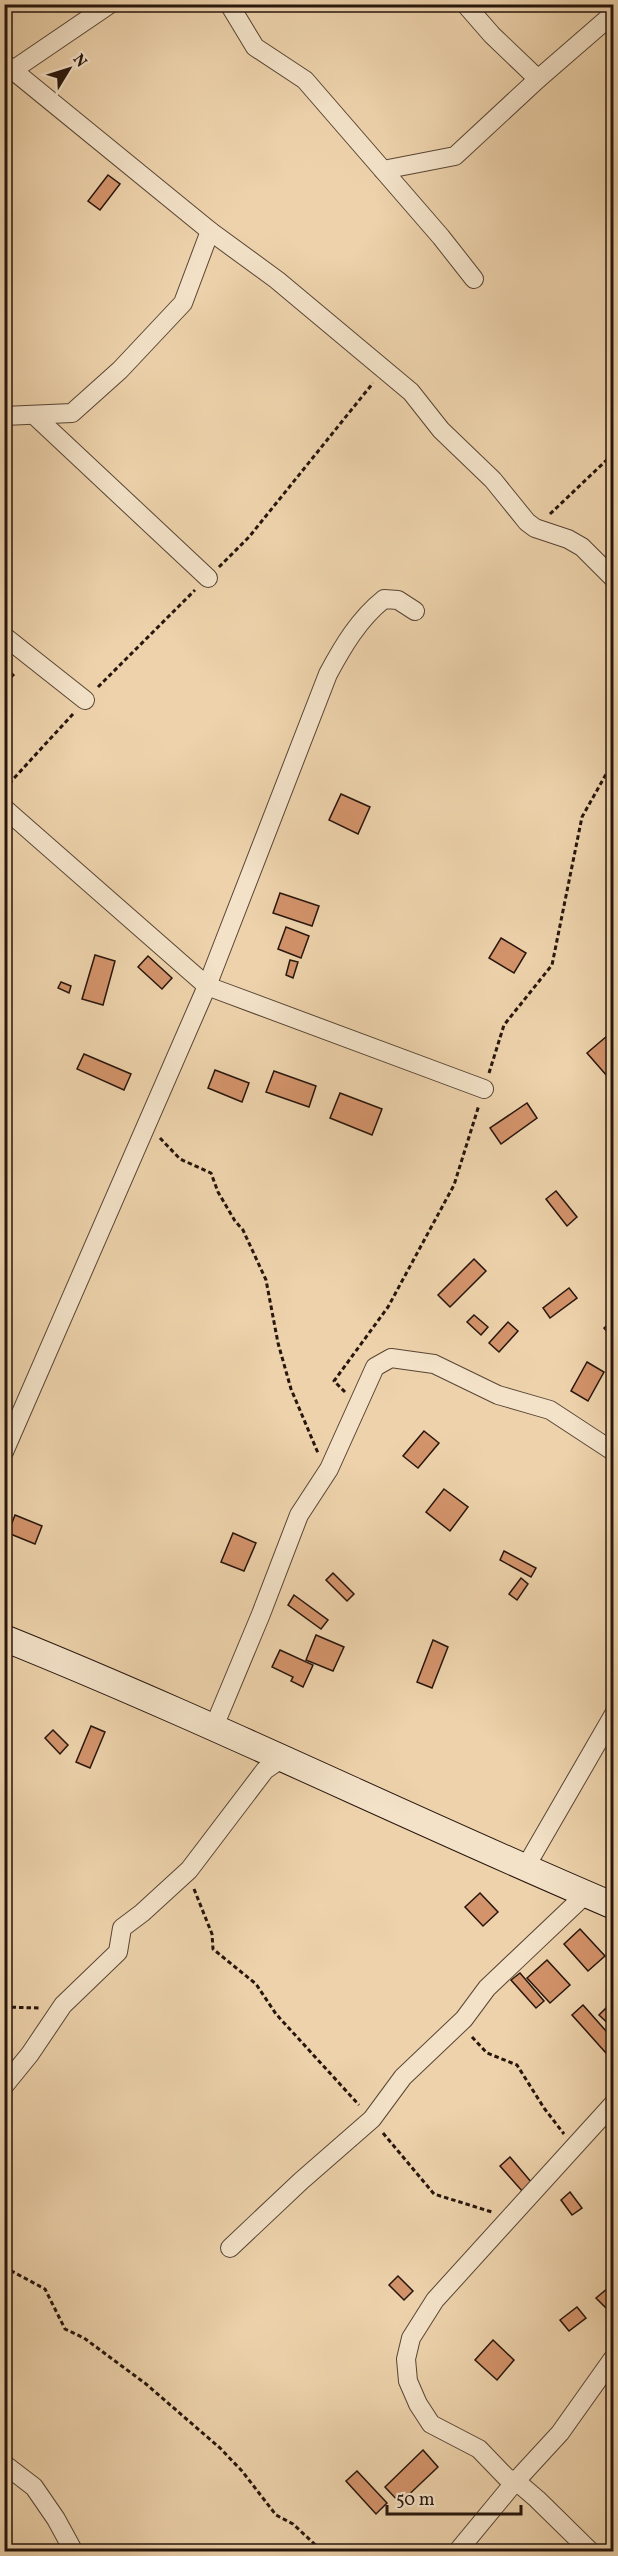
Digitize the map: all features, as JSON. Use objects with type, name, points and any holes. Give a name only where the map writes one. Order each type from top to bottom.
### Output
[{"type":"street","points":[[110,4],[9,67],[210,231],[277,280],[411,392],[441,430],[493,480],[526,522],[535,528],[568,539],[582,547],[614,579]]},
{"type":"street","points":[[229,4],[255,47],[304,80],[474,279]]},
{"type":"street","points":[[465,4],[492,35],[538,79]]},
{"type":"street","points":[[383,170],[455,156],[614,13]]},
{"type":"street","points":[[4,416],[72,413],[120,370],[183,303],[210,231]]},
{"type":"street","points":[[34,415],[208,578]]},
{"type":"street","points":[[4,1452],[207,986],[309,721],[342,646],[369,611],[384,599],[398,600],[415,611]]},
{"type":"street","points":[[4,636],[85,700]]},
{"type":"street","points":[[4,808],[207,986],[484,1089]]},
{"type":"street","points":[[213,1728],[261,1614],[299,1515],[329,1469],[375,1367],[391,1358],[434,1364],[498,1395],[550,1410],[614,1452]]},
{"type":"street","points":[[4,1638],[92,1672],[281,1759],[614,1906]]},
{"type":"street","points":[[525,1868],[614,1714]]},
{"type":"street","points":[[4,2086],[30,2054],[63,2005],[118,1953],[122,1928],[189,1870],[265,1770],[281,1759]]},
{"type":"street","points":[[230,2248],[301,2181],[372,2119],[404,2078],[464,2019],[487,1989],[586,1894]]},
{"type":"street","points":[[591,2552],[537,2499],[514,2483],[471,2442],[445,2433],[431,2424],[418,2404],[408,2381],[406,2359],[411,2338],[435,2300],[614,2103]]},
{"type":"street","points":[[457,2552],[514,2483],[560,2433],[614,2357]]},
{"type":"street","points":[[4,2464],[34,2487],[56,2519],[74,2552]]},
{"type":"path","points":[[535,528],[614,453]]},
{"type":"path","points":[[150,1119],[162,1141],[180,1159],[211,1173],[218,1192],[243,1230],[266,1280],[278,1343],[291,1389],[316,1449],[329,1469]]},
{"type":"path","points":[[189,1870],[198,1903],[212,1934],[213,1949],[256,1984],[276,2014],[372,2119],[434,2194],[472,2208],[512,2216]]},
{"type":"path","points":[[4,2007],[30,2009],[63,2005]]},
{"type":"path","points":[[464,2019],[471,2037],[487,2053],[517,2065],[544,2108],[575,2147]]},
{"type":"path","points":[[4,2267],[45,2289],[64,2329],[84,2338],[146,2384],[220,2448],[242,2471],[276,2515],[293,2524],[322,2552]]},
{"type":"building","points":[[108,175],[120,184],[100,210],[88,201]]},
{"type":"building","points":[[4,666],[14,675],[4,685]]},
{"type":"building","points":[[341,794],[370,807],[358,834],[329,820]]},
{"type":"building","points":[[280,893],[319,906],[312,926],[273,913]]},
{"type":"building","points":[[286,927],[309,936],[301,958],[278,949]]},
{"type":"building","points":[[501,938],[526,953],[514,973],[489,958]]},
{"type":"building","points":[[95,955],[115,961],[103,1005],[82,999]]},
{"type":"building","points":[[148,956],[172,978],[162,989],[138,967]]},
{"type":"building","points":[[290,960],[298,962],[293,978],[286,975]]},
{"type":"building","points":[[61,982],[71,986],[69,993],[58,988]]},
{"type":"building","points":[[607,1036],[614,1044],[614,1070],[607,1076],[587,1053]]},
{"type":"building","points":[[84,1054],[131,1074],[124,1090],[77,1069]]},
{"type":"building","points":[[215,1070],[249,1083],[242,1102],[208,1088]]},
{"type":"building","points":[[274,1071],[316,1086],[309,1107],[266,1092]]},
{"type":"building","points":[[340,1093],[382,1109],[372,1135],[330,1118]]},
{"type":"building","points":[[527,1103],[537,1118],[501,1144],[490,1128]]},
{"type":"building","points":[[556,1191],[577,1217],[567,1226],[546,1199]]},
{"type":"building","points":[[474,1259],[486,1271],[450,1307],[438,1295]]},
{"type":"building","points":[[569,1288],[577,1298],[550,1318],[543,1308]]},
{"type":"building","points":[[474,1315],[488,1327],[481,1335],[467,1322]]},
{"type":"building","points":[[614,1320],[614,1340],[604,1328]]},
{"type":"building","points":[[508,1322],[518,1331],[499,1352],[489,1343]]},
{"type":"building","points":[[587,1362],[604,1372],[588,1401],[571,1391]]},
{"type":"building","points":[[424,1431],[439,1443],[418,1468],[403,1456]]},
{"type":"building","points":[[444,1489],[468,1507],[450,1531],[426,1512]]},
{"type":"building","points":[[15,1515],[42,1526],[35,1544],[8,1533]]},
{"type":"building","points":[[233,1533],[256,1543],[244,1571],[221,1562]]},
{"type":"building","points":[[504,1551],[536,1568],[531,1577],[500,1560]]},
{"type":"building","points":[[333,1573],[354,1594],[347,1601],[326,1580]]},
{"type":"building","points":[[521,1578],[528,1584],[517,1600],[509,1594]]},
{"type":"building","points":[[294,1595],[328,1620],[321,1629],[288,1605]]},
{"type":"building","points":[[316,1635],[344,1647],[333,1671],[306,1660]]},
{"type":"building","points":[[433,1640],[448,1647],[432,1688],[417,1682]]},
{"type":"building","points":[[280,1650],[313,1665],[303,1687],[291,1681],[293,1677],[272,1667]]},
{"type":"building","points":[[91,1726],[105,1732],[90,1768],[76,1762]]},
{"type":"building","points":[[53,1730],[68,1745],[60,1754],[45,1738]]},
{"type":"building","points":[[480,1893],[498,1912],[483,1926],[465,1907]]},
{"type":"building","points":[[580,1929],[605,1956],[588,1971],[564,1944]]},
{"type":"building","points":[[547,1960],[570,1985],[550,2003],[527,1978]]},
{"type":"building","points":[[520,1973],[544,2001],[536,2008],[511,1980]]},
{"type":"building","points":[[583,2005],[614,2040],[614,2062],[572,2015]]},
{"type":"building","points":[[609,2005],[614,2009],[614,2029],[599,2015]]},
{"type":"building","points":[[510,2157],[532,2183],[523,2192],[500,2166]]},
{"type":"building","points":[[570,2192],[582,2208],[572,2215],[561,2200]]},
{"type":"building","points":[[398,2276],[413,2291],[404,2300],[389,2285]]},
{"type":"building","points":[[614,2283],[614,2307],[609,2311],[596,2298]]},
{"type":"building","points":[[577,2307],[586,2318],[569,2331],[560,2320]]},
{"type":"building","points":[[493,2340],[514,2360],[497,2380],[475,2360]]},
{"type":"building","points":[[423,2450],[438,2467],[400,2503],[385,2487]]},
{"type":"building","points":[[357,2471],[387,2503],[376,2514],[346,2481]]}]
